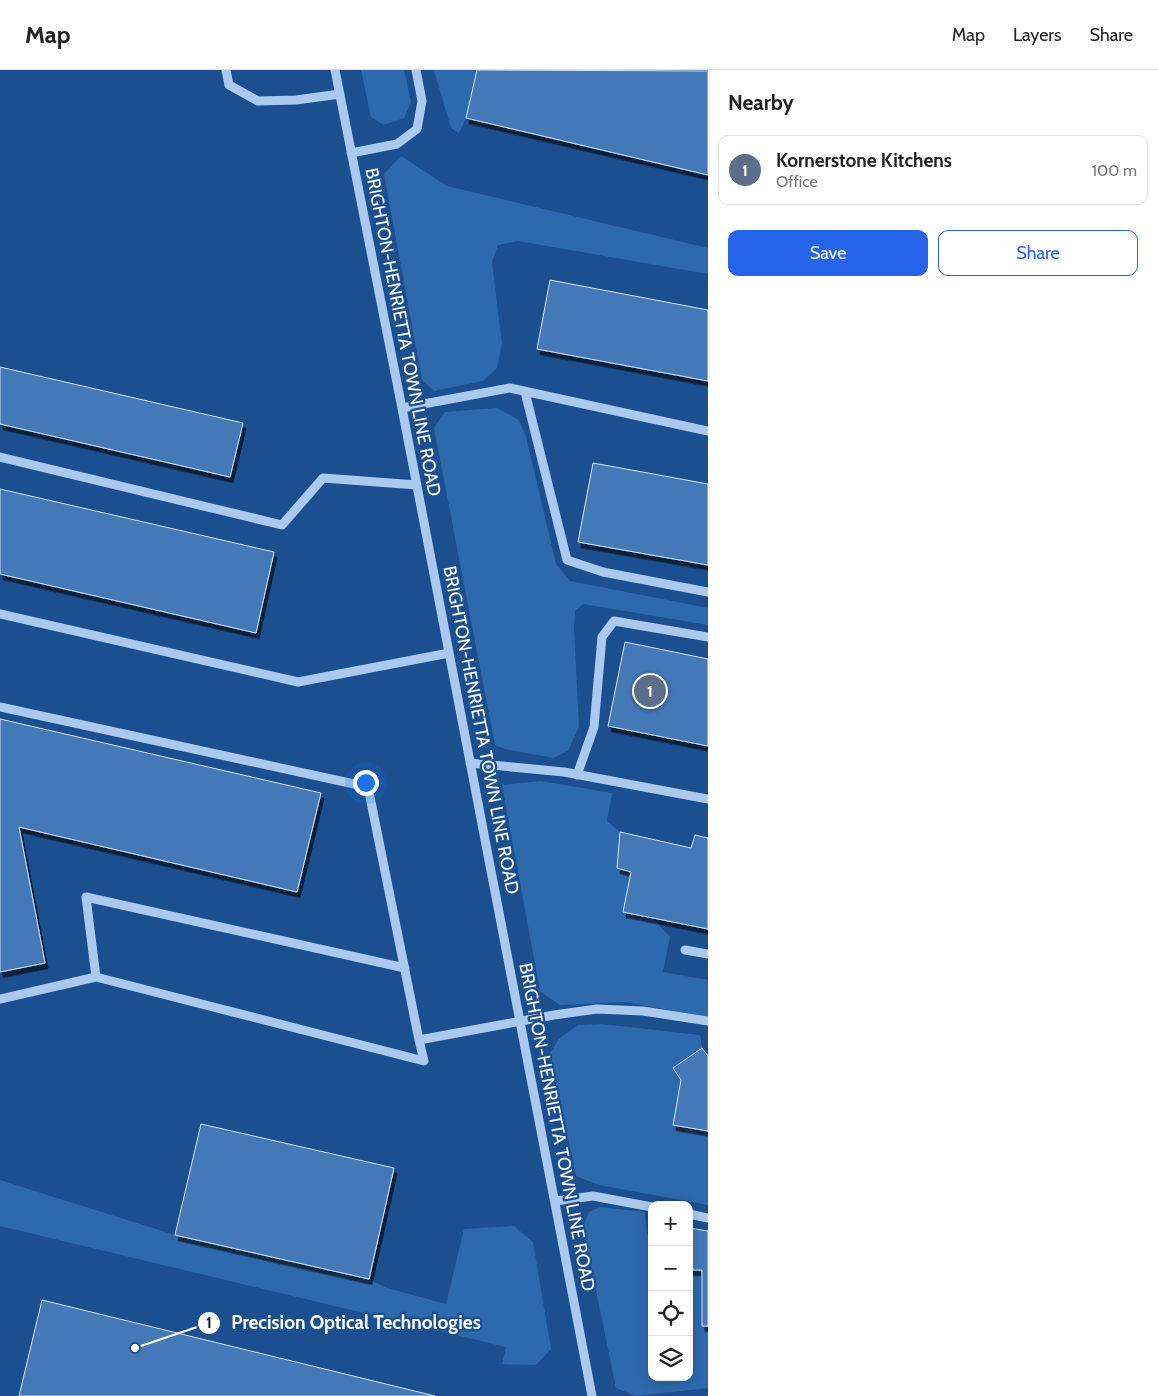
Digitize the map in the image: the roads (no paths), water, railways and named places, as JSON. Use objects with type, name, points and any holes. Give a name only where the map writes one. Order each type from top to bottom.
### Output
[{"type":"street","points":[[226,70],[229,85],[258,101],[296,100],[340,94]]},
{"type":"street","name":"BRIGHTON-HENRIETTA TOWN LINE ROAD","points":[[335,70],[417,485],[592,1396]]},
{"type":"street","points":[[351,153],[397,144],[416,129],[422,100],[416,70]]},
{"type":"street","points":[[402,408],[510,388],[708,431]]},
{"type":"street","points":[[525,392],[568,560],[603,572],[708,592]]},
{"type":"street","points":[[0,457],[282,525],[323,478],[417,485]]},
{"type":"street","points":[[0,614],[298,682],[449,654]]},
{"type":"street","points":[[576,774],[594,727],[602,637],[614,620],[708,637]]},
{"type":"street","points":[[0,707],[368,787],[424,1061],[96,977],[0,999]]},
{"type":"street","points":[[470,763],[576,774],[708,799]]},
{"type":"street","points":[[96,977],[86,897],[405,968]]},
{"type":"street","points":[[685,950],[708,954]]},
{"type":"street","points":[[419,1040],[597,1009],[643,1011],[708,1022]]},
{"type":"street","points":[[555,1201],[593,1196],[648,1206]]},
{"type":"street","points":[[693,1215],[708,1218]]},
{"type":"place","name":"Kornerstone Kitchens","points":[[650,691]]},
{"type":"place","name":"Precision Optical Technologies","points":[[135,1348]]}]
